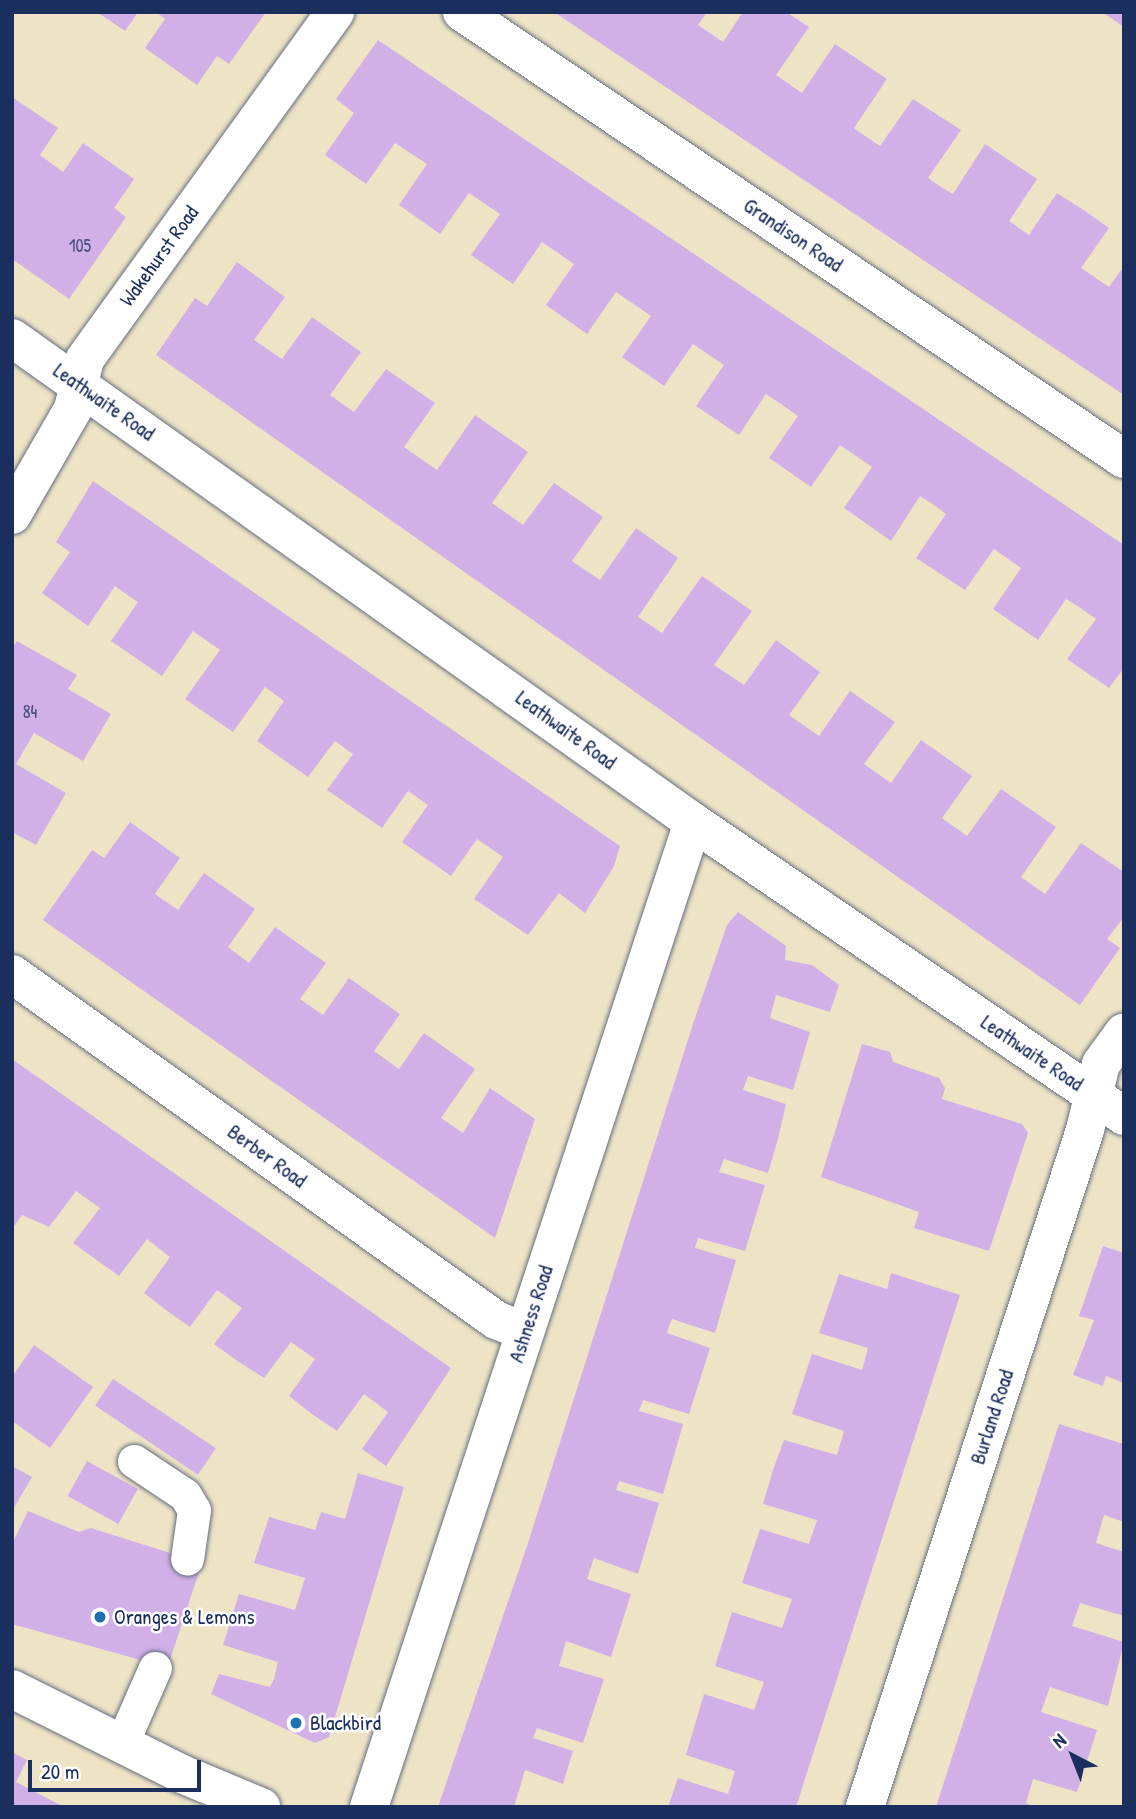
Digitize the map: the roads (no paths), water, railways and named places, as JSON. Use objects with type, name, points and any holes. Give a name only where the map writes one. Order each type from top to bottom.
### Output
[{"type":"street","name":"Wakehurst Road","points":[[12,515],[73,409],[77,383],[85,359],[335,12]]},
{"type":"street","name":"Grandison Road","points":[[462,12],[1124,459]]},
{"type":"street","name":"Leathwaite Road","points":[[12,338],[693,822],[1124,1116]]},
{"type":"street","name":"Ashness Road","points":[[369,1807],[693,822]]},
{"type":"street","name":"Berber Road","points":[[12,974],[496,1320],[525,1332]]},
{"type":"street","name":"Burland Road","points":[[865,1807],[1085,1130],[1091,1094],[1101,1064],[1124,1032]]},
{"type":"street","points":[[12,1689],[261,1807]]},
{"type":"lane","points":[[134,1461],[185,1495],[194,1510],[187,1559]]},
{"type":"lane","points":[[122,1743],[155,1668]]},
{"type":"place","name":"Oranges & Lemons","points":[[100,1617]]},
{"type":"place","name":"Blackbird","points":[[296,1723]]}]
